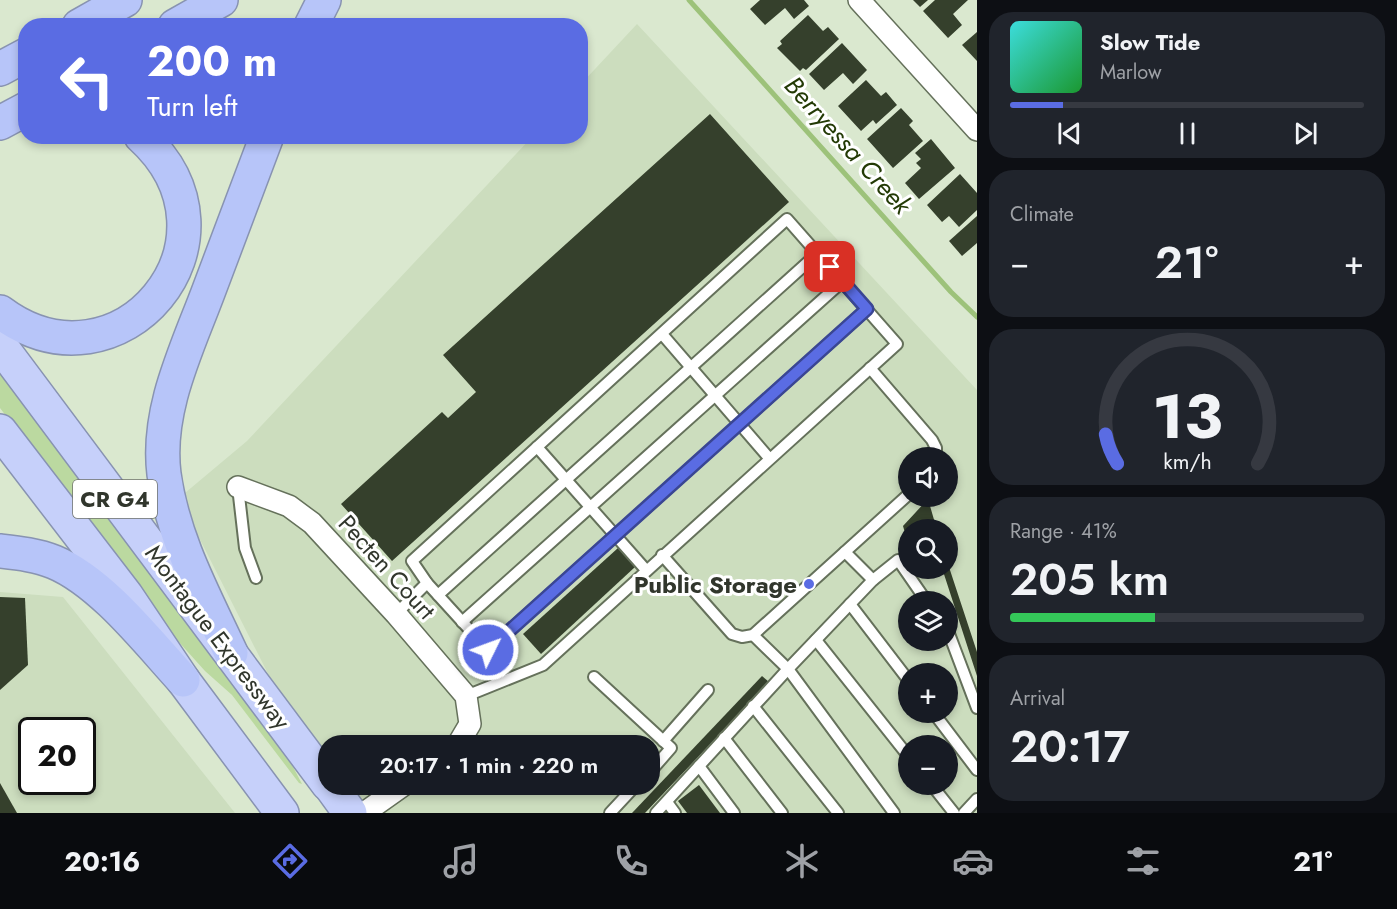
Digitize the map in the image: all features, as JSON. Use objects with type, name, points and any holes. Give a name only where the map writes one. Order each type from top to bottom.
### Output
[{"type":"highway","points":[[93,18],[125,0]]},
{"type":"highway","points":[[189,18],[221,0]]},
{"type":"highway","points":[[315,18],[324,0]]},
{"type":"highway","points":[[0,69],[18,59]]},
{"type":"highway","points":[[0,123],[18,113]]},
{"type":"highway","points":[[0,130],[18,123]]},
{"type":"highway","points":[[0,312],[31,329],[52,336],[72,338],[93,336],[129,322],[146,310],[161,294],[180,257],[184,235],[184,214],[180,190],[171,170],[149,144]]},
{"type":"highway","points":[[231,653],[184,551],[175,525],[164,472],[163,439],[168,405],[176,377],[264,144]]},
{"type":"highway","name":"Montague Expressway","points":[[0,345],[318,769]]},
{"type":"highway","name":"Montague Expressway","points":[[0,431],[126,595],[183,680],[282,813]]},
{"type":"highway","points":[[0,550],[39,557],[56,563],[81,577],[115,606],[183,680]]},
{"type":"highway","points":[[221,730],[252,795],[255,813]]},
{"type":"highway","name":"Montague Expressway","points":[[337,795],[350,813]]},
{"type":"street","points":[[859,0],[977,130]]},
{"type":"street","name":"Pecten Court","points":[[238,487],[289,506],[312,523],[396,614],[466,696]]},
{"type":"street","points":[[464,735],[470,724],[466,696]]},
{"type":"street","points":[[364,813],[389,795]]},
{"type":"lane","points":[[466,696],[543,665],[897,344],[867,309],[843,281],[787,219],[412,561],[438,595],[488,650],[867,309]]},
{"type":"lane","points":[[438,595],[818,253]]},
{"type":"lane","points":[[462,622],[843,281]]},
{"type":"lane","points":[[662,334],[769,458]]},
{"type":"lane","points":[[870,368],[936,447]]},
{"type":"lane","points":[[537,447],[646,570]]},
{"type":"lane","points":[[238,487],[245,548],[256,578]]},
{"type":"lane","points":[[662,555],[732,634],[742,638],[753,635],[898,504]]},
{"type":"lane","points":[[845,552],[873,580]]},
{"type":"lane","points":[[656,813],[753,705],[873,580],[898,560],[919,591]]},
{"type":"lane","points":[[396,614],[427,582]]},
{"type":"lane","points":[[850,604],[898,667]]},
{"type":"lane","points":[[753,635],[788,669],[894,813]]},
{"type":"lane","points":[[816,640],[898,743]]},
{"type":"lane","points":[[956,651],[977,708]]},
{"type":"lane","points":[[594,677],[671,748],[660,760]]},
{"type":"lane","points":[[663,741],[708,690]]},
{"type":"lane","points":[[753,705],[838,813]]},
{"type":"lane","points":[[941,723],[977,770]]},
{"type":"lane","points":[[724,738],[782,813]]},
{"type":"lane","points":[[699,766],[734,813]]},
{"type":"lane","points":[[610,813],[627,795]]},
{"type":"lane","points":[[940,795],[954,813]]},
{"type":"lane","points":[[964,813],[977,799]]},
{"type":"lane","points":[[667,802],[675,813]]},
{"type":"shaded area","points":[[637,24],[977,390],[977,813],[368,813],[353,795],[660,795],[660,735],[318,735],[318,753],[291,719],[179,498],[247,441],[525,144],[588,144],[588,76]]},
{"type":"shaded area","points":[[0,592],[63,597],[235,813],[0,813]]},
{"type":"green space","points":[[0,361],[196,636],[292,765],[302,784],[232,695],[205,671],[169,631],[0,408]]},
{"type":"building","points":[[760,0],[804,0],[809,6],[794,19],[785,8],[765,25],[750,9]]},
{"type":"building","points":[[913,0],[928,0],[920,7]]},
{"type":"building","points":[[935,0],[968,0],[953,14],[962,25],[948,38],[923,11]]},
{"type":"building","points":[[808,15],[823,31],[828,27],[839,39],[806,70],[803,68],[800,71],[777,48],[782,44],[780,41]]},
{"type":"building","points":[[977,32],[977,61],[962,45]]},
{"type":"building","points":[[842,43],[867,70],[853,84],[843,73],[824,90],[809,74]]},
{"type":"building","points":[[866,80],[881,96],[886,92],[897,105],[876,124],[873,120],[861,131],[838,106]]},
{"type":"building","points":[[901,108],[913,121],[909,125],[923,141],[893,168],[867,139]]},
{"type":"building","points":[[710,114],[789,202],[392,561],[341,504],[442,412],[448,418],[476,392],[443,355]]},
{"type":"building","points":[[931,139],[955,168],[919,199],[905,183],[921,168],[916,163],[921,159],[915,153]]},
{"type":"building","points":[[960,174],[977,193],[977,210],[959,227],[949,216],[942,222],[927,205]]},
{"type":"building","points":[[977,216],[977,243],[962,256],[949,241]]},
{"type":"building","points":[[921,507],[930,507],[934,519],[909,519]]},
{"type":"building","points":[[618,548],[635,567],[541,654],[523,634]]},
{"type":"building","points":[[946,579],[953,579],[957,591],[949,591]]},
{"type":"building","points":[[958,594],[977,652],[977,676],[958,617]]},
{"type":"building","points":[[0,597],[25,598],[28,665],[0,690]]},
{"type":"building","points":[[762,676],[769,682],[645,813],[632,813],[649,795],[660,795],[660,783]]},
{"type":"building","points":[[0,783],[17,813],[0,813]]},
{"type":"building","points":[[699,785],[720,813],[687,813],[678,801]]},
{"type":"waterway","name":"Berryessa Creek","points":[[689,0],[951,292],[977,317]]},
{"type":"place","name":"Public Storage","points":[[809,584]]},
{"type":"route","points":[[488,650],[867,309],[830,267]]}]
